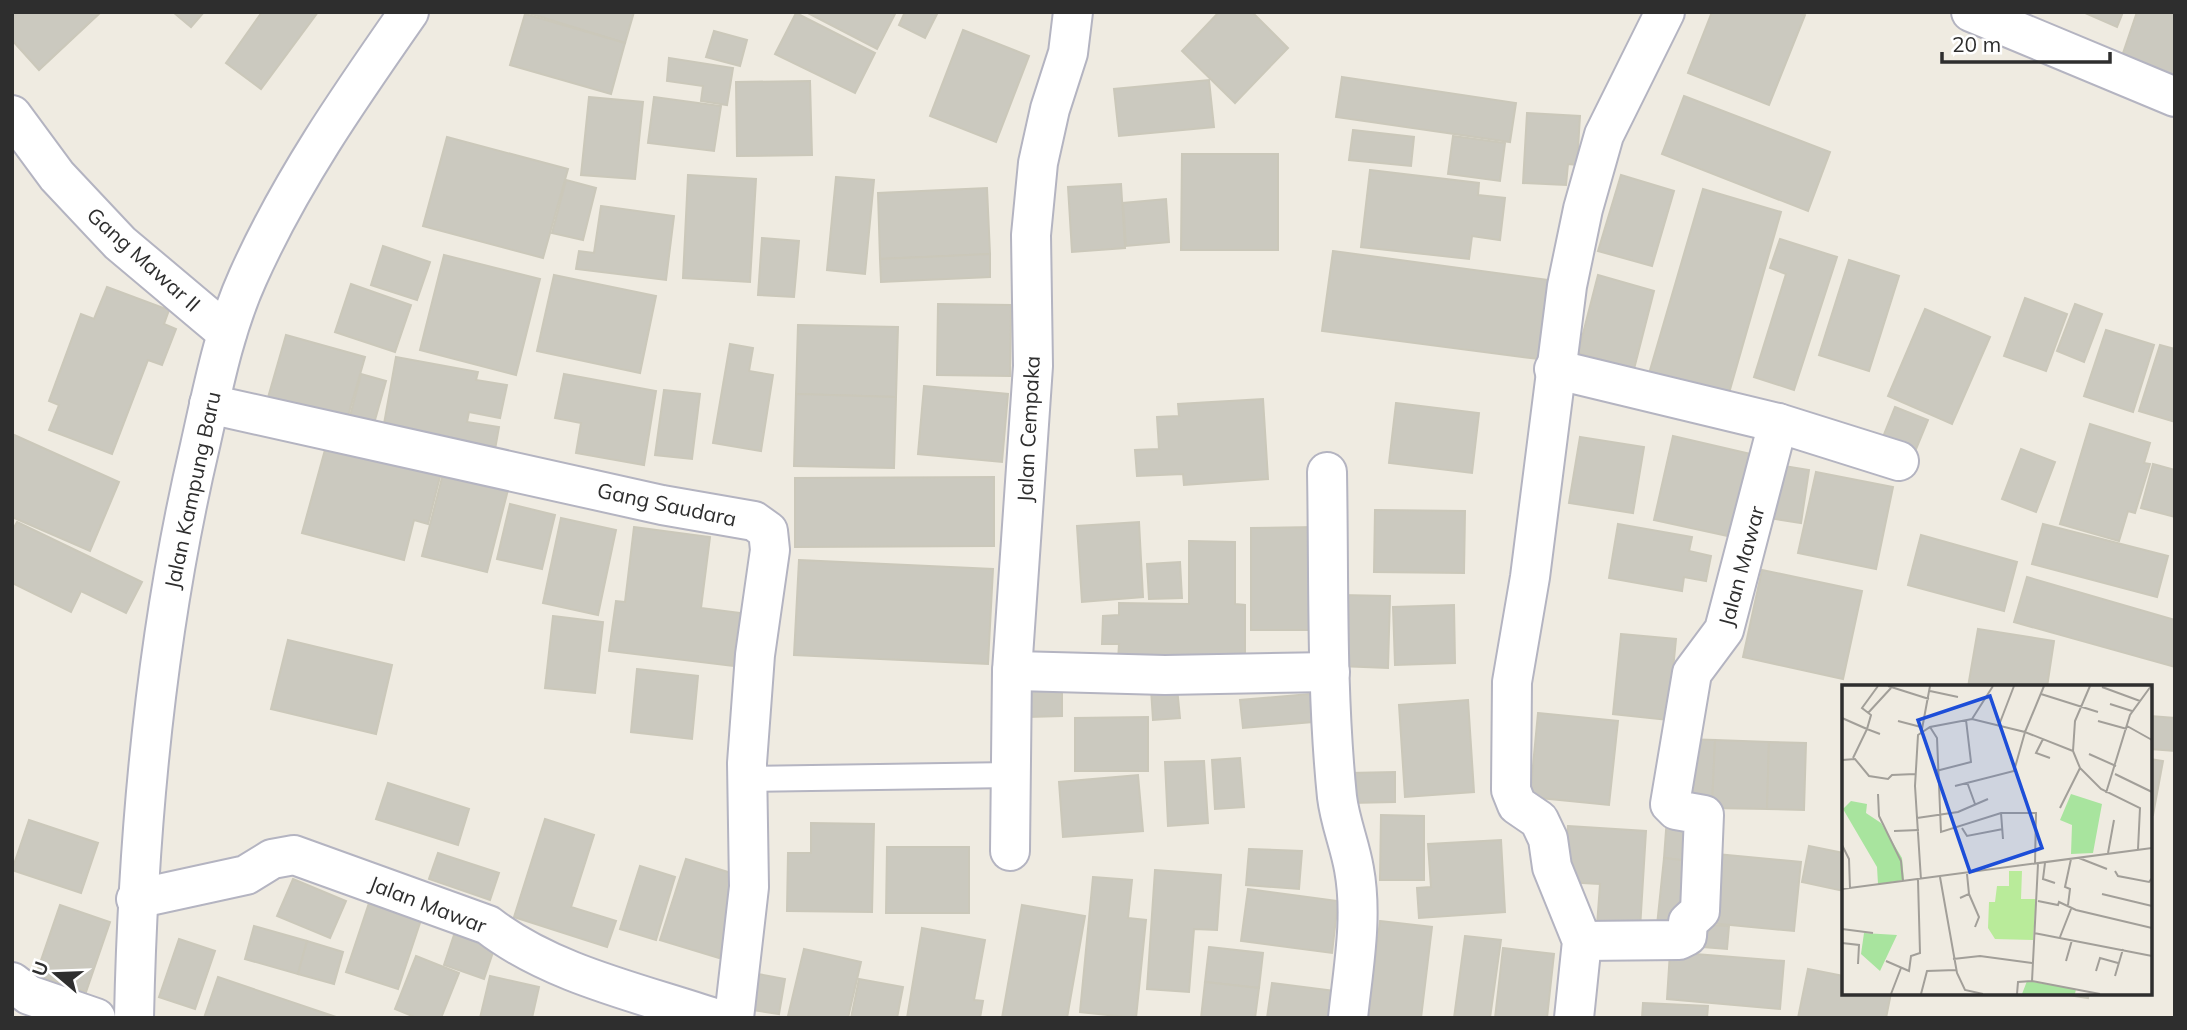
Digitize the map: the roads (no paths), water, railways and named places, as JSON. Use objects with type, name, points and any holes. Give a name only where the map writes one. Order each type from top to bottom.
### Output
[{"type":"street","name":"Jalan Kampung Baru","points":[[134,1018],[136,900],[144,791],[167,614],[189,491],[227,333],[247,279],[284,202],[324,133],[409,12]]},
{"type":"street","name":"Jalan Cempaka","points":[[1010,851],[1012,671],[1033,366],[1031,235],[1038,163],[1050,109],[1068,53],[1073,12]]},
{"type":"street","points":[[1574,1018],[1582,941],[1556,879],[1548,839],[1539,820],[1517,805],[1511,790],[1512,682],[1530,577],[1554,369],[1583,209],[1604,135],[1665,12]]},
{"type":"street","points":[[1971,12],[2175,97]]},
{"type":"street","name":"Gang Mawar II","points":[[12,115],[57,176],[120,243],[227,333]]},
{"type":"street","points":[[1554,369],[1778,423],[1899,461]]},
{"type":"street","name":"Gang Saudara","points":[[209,404],[662,505],[754,521],[768,531],[770,550],[755,655],[747,779],[750,862],[734,1018]]},
{"type":"street","name":"Jalan Mawar","points":[[1582,941],[1679,940],[1687,936],[1688,922],[1700,911],[1704,815],[1676,810],[1670,804],[1692,673],[1724,630],[1778,423]]},
{"type":"street","points":[[1327,472],[1330,672],[1337,797],[1342,832],[1354,868],[1359,915],[1348,1018]]},
{"type":"street","points":[[1012,671],[1165,675],[1330,672]]},
{"type":"street","name":"Jalan Mawar","points":[[136,900],[246,875],[272,859],[293,855],[488,925],[513,944],[586,974],[715,1018]]},
{"type":"street","points":[[12,982],[29,995],[96,1018]]},
{"type":"lane","points":[[747,779],[1011,775]]}]
